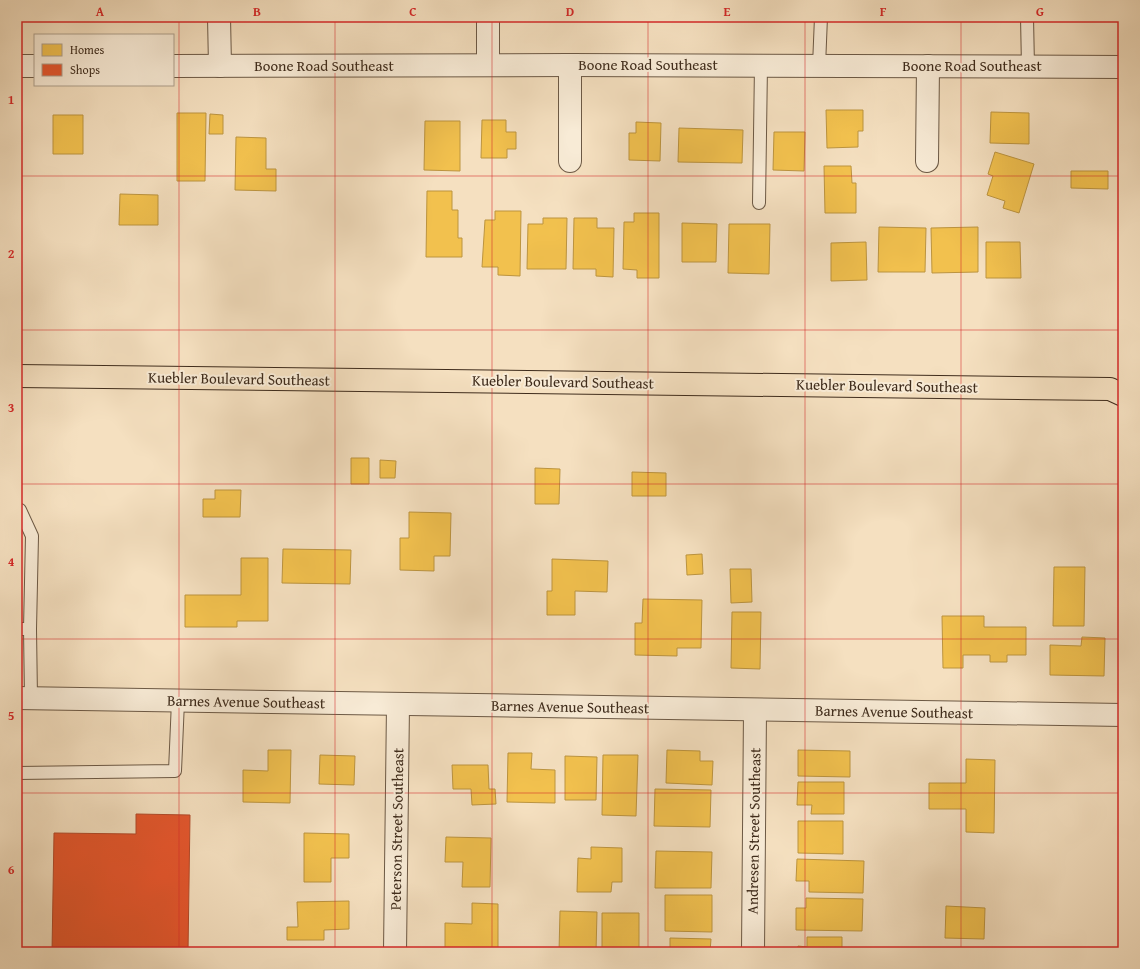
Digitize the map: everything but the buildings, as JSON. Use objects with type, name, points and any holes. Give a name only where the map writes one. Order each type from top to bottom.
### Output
[{"type":"main road","name":"Kuebler Boulevard Southeast","points":[[17,376],[1119,389]]},
{"type":"street","points":[[219,17],[220,66]]},
{"type":"street","points":[[488,17],[488,65]]},
{"type":"street","points":[[570,65],[570,161]]},
{"type":"street","name":"Boone Road Southeast","points":[[174,66],[761,65],[1123,67]]},
{"type":"street","points":[[17,66],[34,66]]},
{"type":"street","points":[[927,161],[928,66]]},
{"type":"street","name":"Barnes Avenue Southeast","points":[[24,698],[398,705],[1123,715]]},
{"type":"street","name":"Peterson Street Southeast","points":[[395,952],[398,705]]},
{"type":"street","name":"Andresen Street Southeast","points":[[753,952],[755,710]]},
{"type":"lane","points":[[819,66],[821,17]]},
{"type":"lane","points":[[1027,17],[1028,67]]},
{"type":"lane","points":[[759,203],[761,65]]},
{"type":"lane","points":[[19,510],[32,536],[30,630],[24,698]]},
{"type":"lane","points":[[17,629],[30,630]]},
{"type":"lane","points":[[17,773],[175,771],[178,701]]}]
